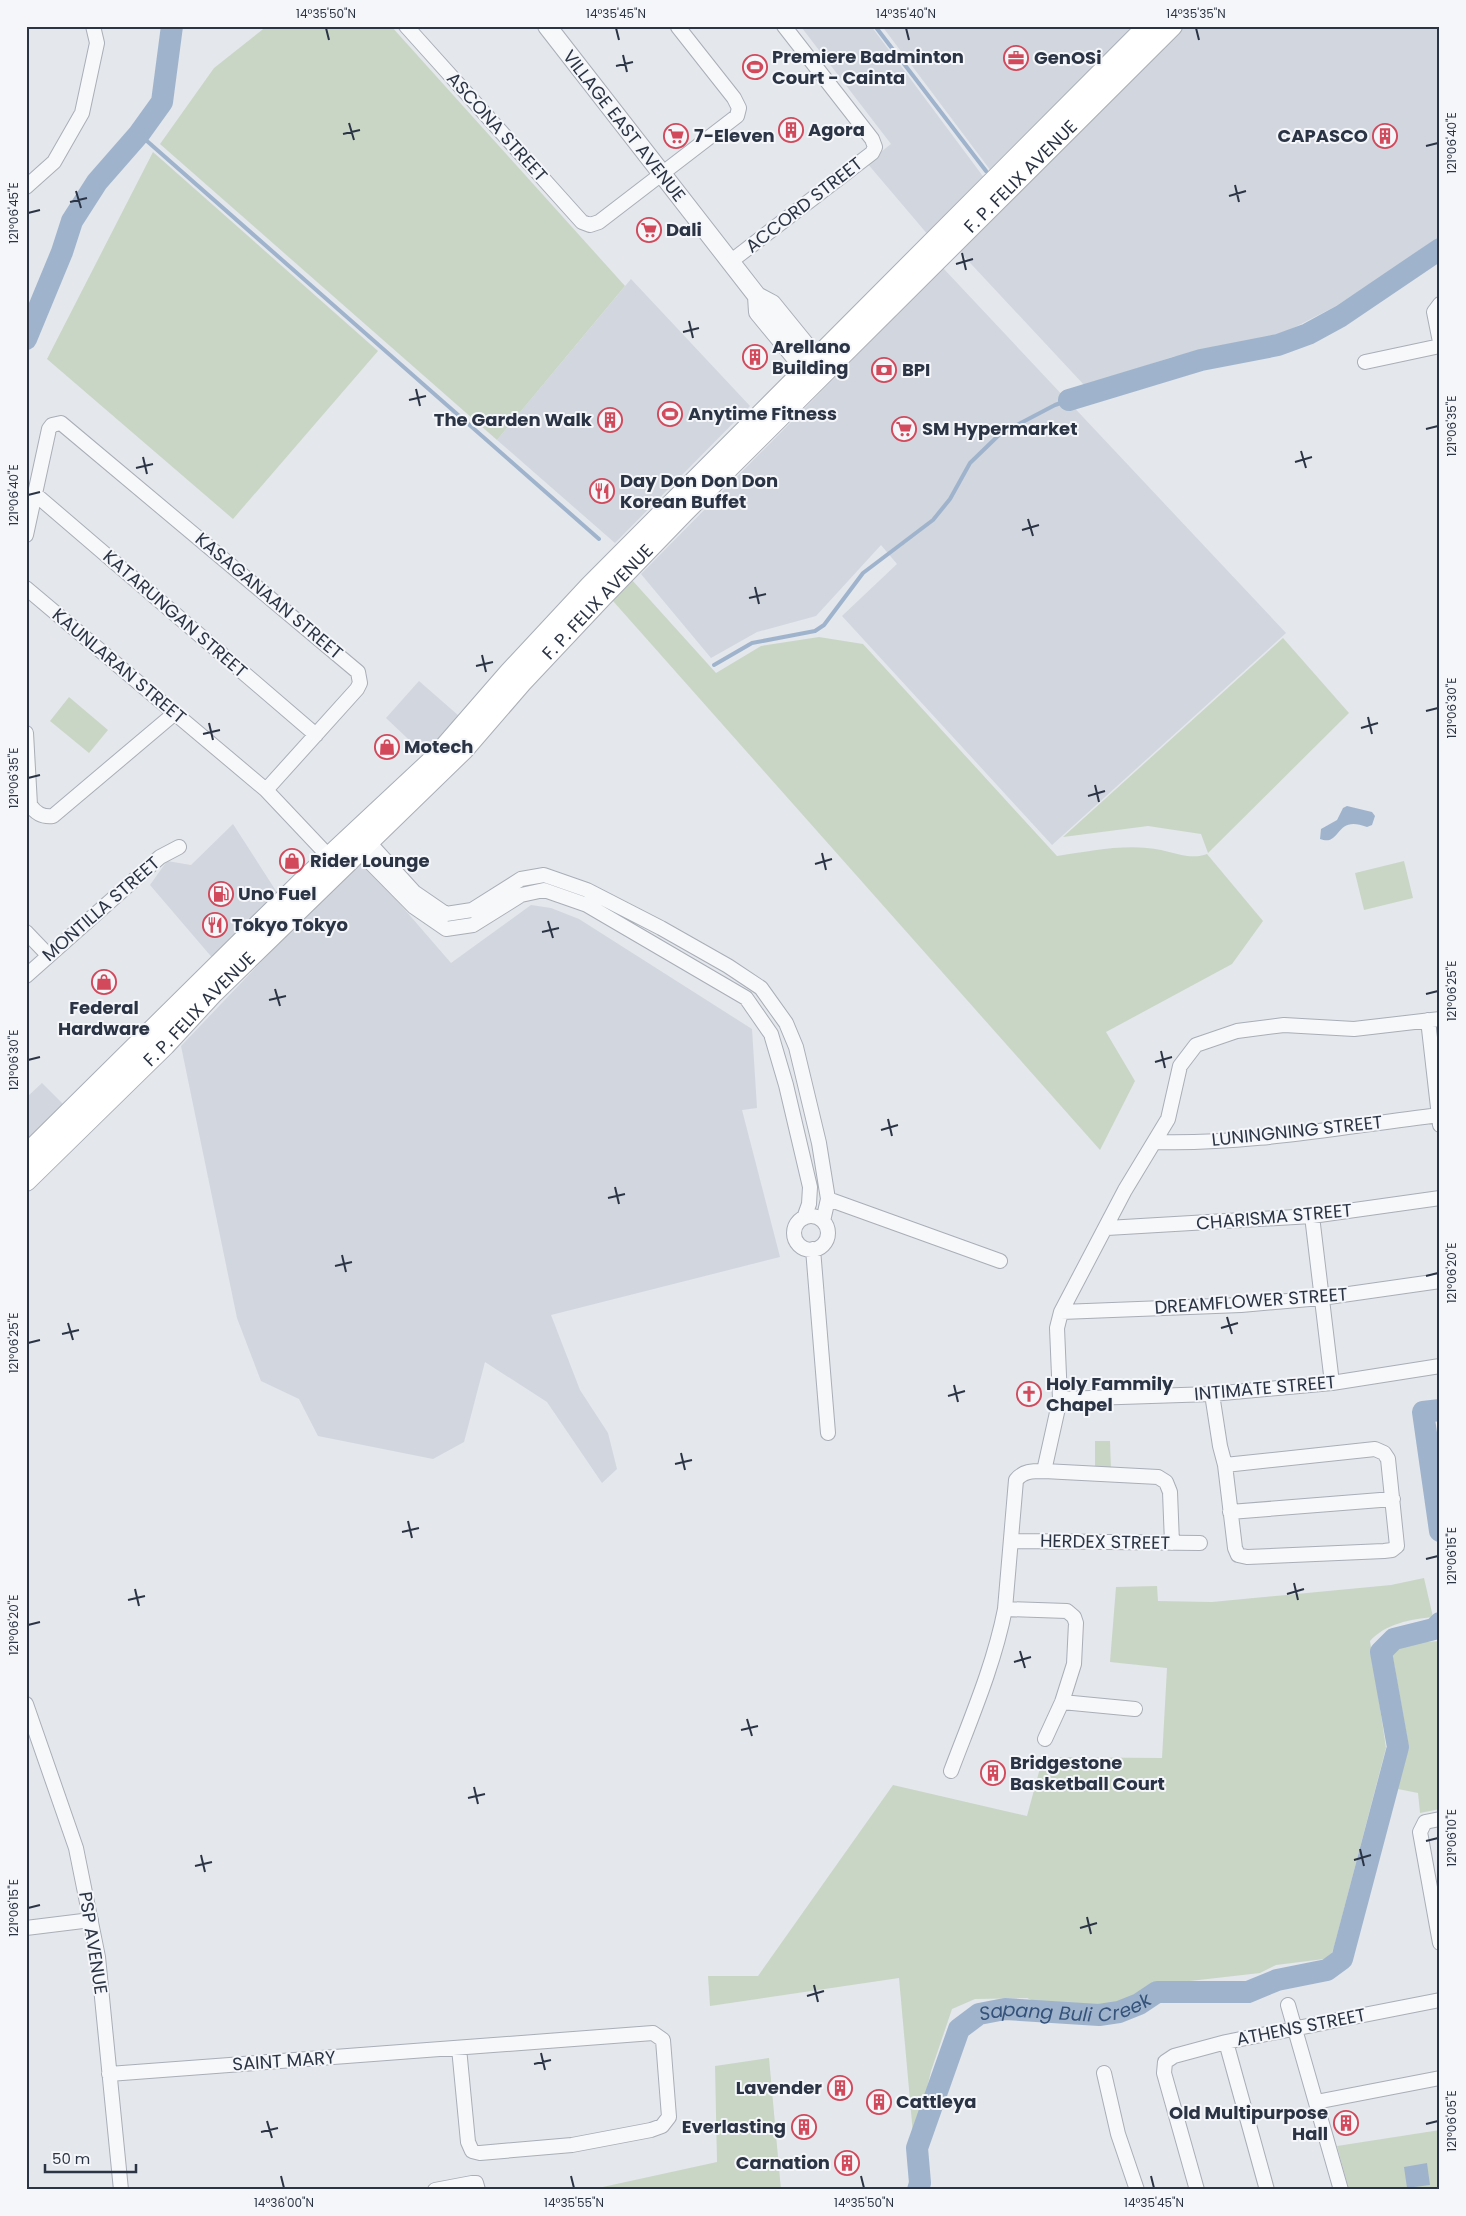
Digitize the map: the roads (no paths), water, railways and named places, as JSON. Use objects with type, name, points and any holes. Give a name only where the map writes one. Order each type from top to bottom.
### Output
[{"type":"main road","name":"F. P. FELIX AVENUE","points":[[816,370],[1148,26]]},
{"type":"main road","name":"F. P. FELIX AVENUE","points":[[26,1155],[358,841],[560,618],[1172,26]]},
{"type":"main road","name":"F. P. FELIX AVENUE","points":[[26,1181],[165,1045],[335,863]]},
{"type":"street","points":[[26,187],[54,162],[82,113],[97,43],[93,26]]},
{"type":"street","name":"ASCONA STREET","points":[[406,26],[582,222],[590,225],[599,222],[662,175]]},
{"type":"street","name":"VILLAGE EAST AVENUE","points":[[546,26],[757,296],[772,304],[794,343],[816,370]]},
{"type":"street","name":"ACCORD STREET","points":[[730,262],[872,153],[875,146],[872,139],[784,26]]},
{"type":"street","points":[[662,175],[737,116],[739,108],[734,98],[685,30]]},
{"type":"street","points":[[1365,362],[1440,344],[1434,318],[1434,312],[1438,305]]},
{"type":"street","name":"KASAGANAAN STREET","points":[[34,494],[49,429],[52,425],[61,423],[358,672],[360,683],[357,688],[266,790]]},
{"type":"street","points":[[26,535],[34,494]]},
{"type":"street","name":"KATARUNGAN STREET","points":[[34,494],[316,735]]},
{"type":"street","name":"KAUNLARAN STREET","points":[[26,588],[266,790],[335,863]]},
{"type":"street","points":[[26,733],[30,805],[35,811],[46,817],[54,816],[174,712]]},
{"type":"street","points":[[358,841],[414,892],[446,914],[472,910],[520,880],[544,875],[587,890],[661,928],[728,966],[761,988],[786,1023],[796,1047],[819,1143],[828,1199],[823,1221],[827,1231],[825,1241],[818,1248],[803,1248],[794,1235],[796,1225],[804,1218],[809,1204],[810,1187],[786,1085],[770,1034],[746,998],[587,905],[544,890],[521,895],[473,925],[446,929],[414,907],[358,841]]},
{"type":"street","name":"MONTILLA STREET","points":[[26,976],[160,856],[179,847]]},
{"type":"street","points":[[651,942],[661,928]]},
{"type":"street","points":[[26,932],[48,955]]},
{"type":"street","points":[[1044,1470],[1060,1399],[1058,1328],[1061,1312],[1093,1250],[1107,1228],[1125,1190],[1168,1119],[1180,1066],[1196,1045],[1237,1031],[1284,1025],[1354,1029],[1434,1019],[1439,1118]]},
{"type":"street","points":[[770,1034],[786,1023]]},
{"type":"street","name":"LUNINGNING STREET","points":[[1154,1142],[1181,1143],[1262,1138],[1439,1118]]},
{"type":"street","name":"CHARISMA STREET","points":[[1107,1228],[1312,1216],[1440,1198]]},
{"type":"street","points":[[828,1199],[1000,1262]]},
{"type":"street","points":[[804,1218],[814,1216],[823,1221]]},
{"type":"street","points":[[1312,1216],[1332,1383]]},
{"type":"street","points":[[813,1249],[828,1433]]},
{"type":"street","name":"DREAMFLOWER STREET","points":[[1061,1312],[1224,1306],[1321,1298],[1440,1281]]},
{"type":"street","name":"INTIMATE STREET","points":[[1060,1399],[1212,1394],[1332,1383],[1440,1366]]},
{"type":"street","points":[[1212,1394],[1225,1465],[1235,1548],[1238,1555],[1247,1557],[1384,1551],[1392,1550],[1397,1546],[1398,1540],[1388,1459],[1384,1453],[1375,1449],[1225,1465]]},
{"type":"street","points":[[951,1771],[989,1671],[1005,1609],[1016,1480],[1020,1475],[1026,1472],[1044,1470],[1158,1477],[1166,1482],[1170,1492],[1172,1543]]},
{"type":"street","points":[[1230,1512],[1393,1499]]},
{"type":"street","name":"HERDEX STREET","points":[[1011,1541],[1200,1543]]},
{"type":"street","points":[[1005,1609],[1067,1611],[1074,1617],[1076,1623],[1074,1664],[1062,1702],[1045,1739]]},
{"type":"street","points":[[1062,1702],[1135,1709]]},
{"type":"street","name":"PSP AVENUE","points":[[26,1704],[76,1848],[91,1920],[98,1957],[121,2190]]},
{"type":"street","points":[[1440,1819],[1425,1822],[1420,1832],[1440,1943]]},
{"type":"street","points":[[26,1928],[91,1920]]},
{"type":"street","name":"ATHENS STREET","points":[[1197,2190],[1164,2073],[1165,2062],[1174,2056],[1226,2042],[1440,2000]]},
{"type":"street","points":[[1288,2004],[1293,2028],[1341,2190]]},
{"type":"street","name":"SAINT MARY","points":[[109,2074],[653,2033],[663,2040],[670,2117],[662,2126],[572,2145],[480,2153],[472,2151],[468,2142],[459,2048]]},
{"type":"street","points":[[1226,2042],[1267,2190]]},
{"type":"street","points":[[1104,2074],[1118,2134],[1137,2190]]},
{"type":"street","points":[[1316,2102],[1440,2078]]},
{"type":"street","points":[[435,2190],[477,2186]]},
{"type":"water","points":[[1347,806],[1372,812],[1375,816],[1372,825],[1367,827],[1356,824],[1349,825],[1343,827],[1332,839],[1320,839],[1321,829],[1337,820],[1343,808]]},
{"type":"water","points":[[1427,2163],[1430,2185],[1407,2188],[1404,2167]]},
{"type":"waterway","points":[[26,339],[62,252],[72,221],[97,182],[139,134],[162,102],[172,26]]},
{"type":"waterway","points":[[875,26],[986,171]]},
{"type":"waterway","points":[[139,134],[599,539]]},
{"type":"waterway","points":[[1069,400],[1201,360],[1278,345],[1308,334],[1341,316],[1440,249]]},
{"type":"waterway","points":[[714,665],[752,643],[815,631],[824,625],[863,573],[933,520],[950,499],[970,463],[1000,434],[1055,405],[1069,400]]},
{"type":"waterway","name":"Sapang Buli Creek","points":[[1440,1410],[1423,1412],[1440,1531]]},
{"type":"waterway","name":"Sapang Buli Creek","points":[[918,2190],[920,2183],[917,2148],[959,2029],[979,2014],[1005,2009],[1099,2015],[1119,2012],[1139,2004],[1157,1992],[1248,1992],[1277,1980],[1327,1970],[1342,1959],[1398,1747],[1381,1652],[1394,1639],[1434,1629],[1440,1623]]},
{"type":"place","name":"GenOSi","points":[[1016,58]]},
{"type":"place","name":"Premiere Badminton Court - Cainta","points":[[755,67]]},
{"type":"place","name":"Agora","points":[[791,130]]},
{"type":"place","name":"7-Eleven","points":[[676,136]]},
{"type":"place","name":"CAPASCO","points":[[1385,136]]},
{"type":"place","name":"Dali","points":[[649,230]]},
{"type":"place","name":"Arellano Building","points":[[755,357]]},
{"type":"place","name":"BPI","points":[[884,370]]},
{"type":"place","name":"Anytime Fitness","points":[[670,414]]},
{"type":"place","name":"The Garden Walk","points":[[610,420]]},
{"type":"place","name":"SM Hypermarket","points":[[904,429]]},
{"type":"place","name":"Day Don Don Don Korean Buffet","points":[[602,491]]},
{"type":"place","name":"Motech","points":[[387,747]]},
{"type":"place","name":"Rider Lounge","points":[[292,861]]},
{"type":"place","name":"Uno Fuel","points":[[221,894]]},
{"type":"place","name":"Tokyo Tokyo","points":[[215,925]]},
{"type":"place","name":"Federal Hardware","points":[[104,982]]},
{"type":"place","name":"Holy Fammily Chapel","points":[[1029,1394]]},
{"type":"place","name":"Bridgestone Basketball Court","points":[[993,1773]]},
{"type":"place","name":"Lavender","points":[[840,2088]]},
{"type":"place","name":"Cattleya","points":[[879,2102]]},
{"type":"place","name":"Old Multipurpose Hall","points":[[1346,2123]]},
{"type":"place","name":"Everlasting","points":[[804,2127]]},
{"type":"place","name":"Carnation","points":[[847,2163]]}]
